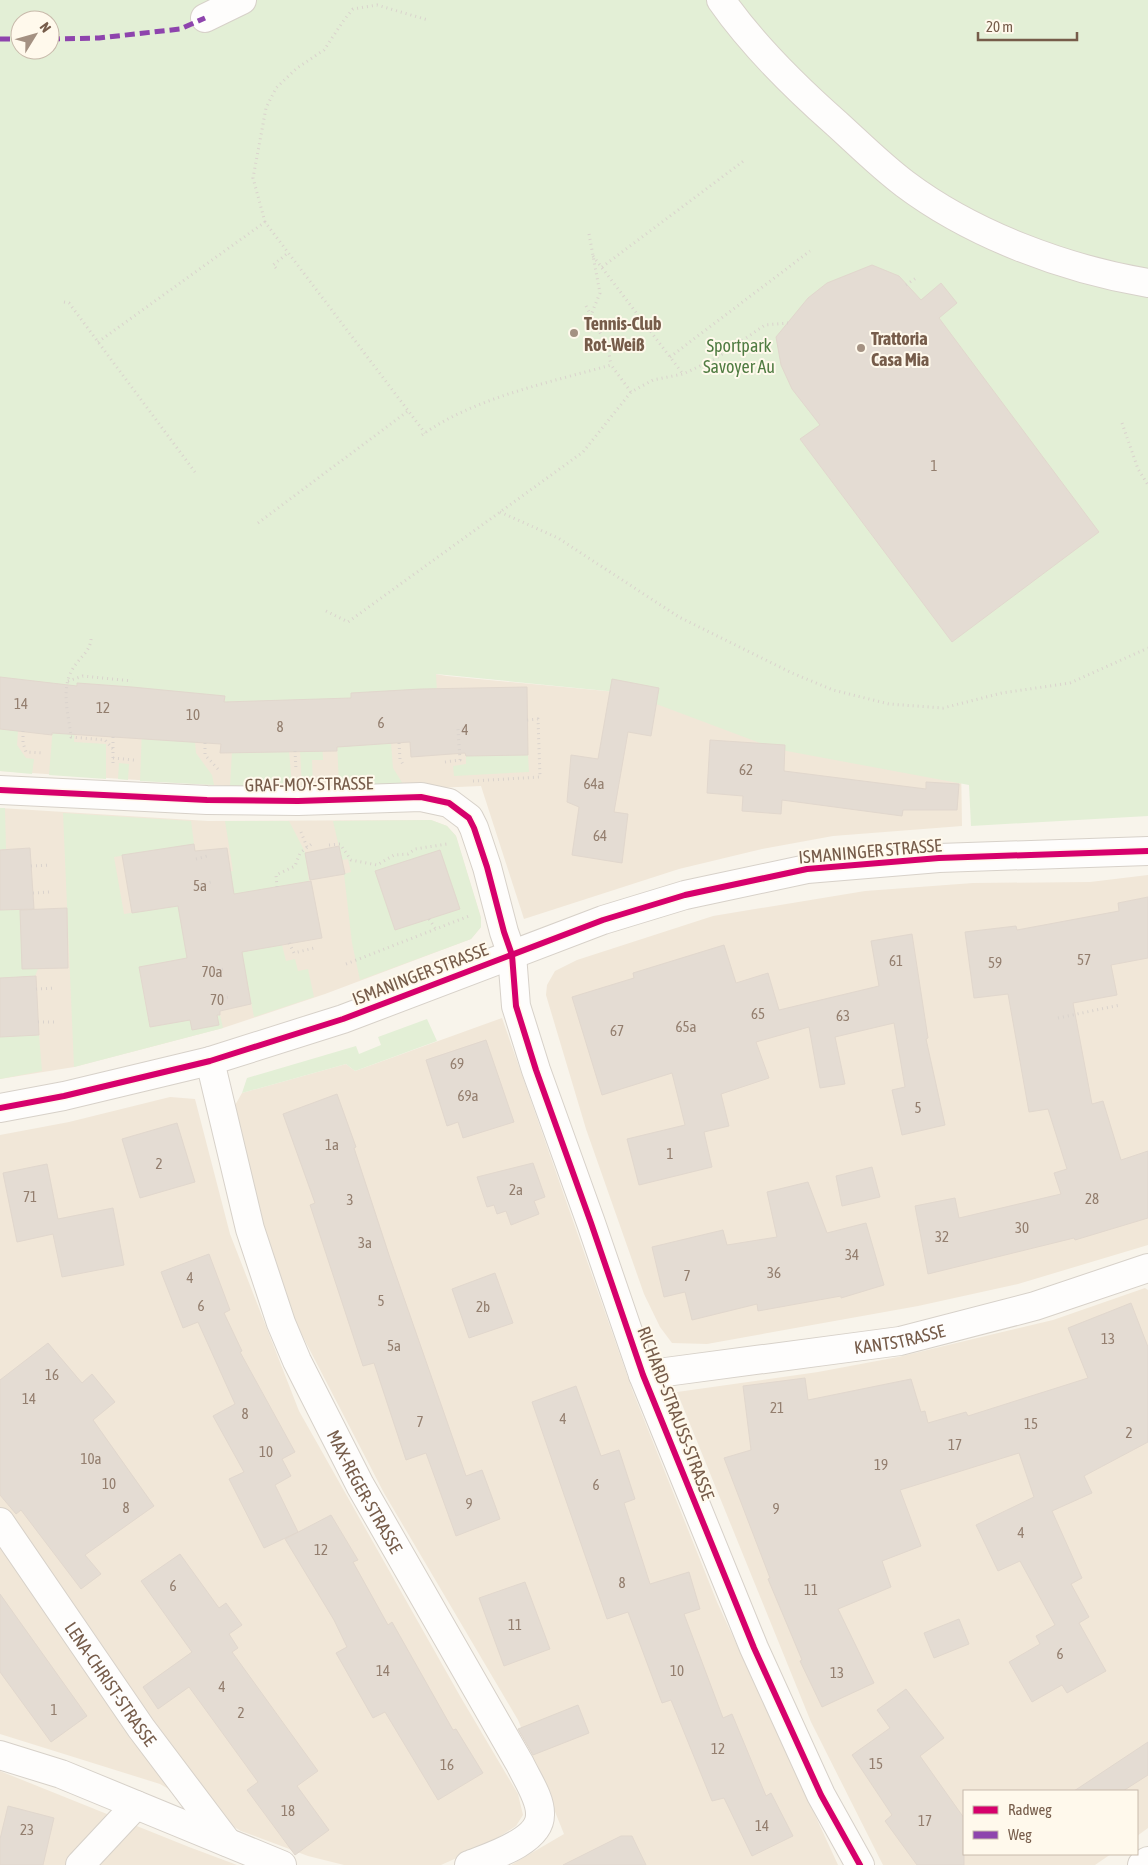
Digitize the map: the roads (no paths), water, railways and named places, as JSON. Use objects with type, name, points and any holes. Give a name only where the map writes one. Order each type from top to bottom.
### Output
[{"type":"street","points":[[205,18],[242,0]]},
{"type":"street","points":[[721,0],[776,65],[816,105],[905,184],[948,211],[1002,240],[1070,266],[1111,277],[1148,283]]},
{"type":"street","name":"GRAF-MOY-STRASSE","points":[[0,790],[213,800],[298,801],[412,797],[435,799],[449,803],[460,810],[474,828],[512,955]]},
{"type":"street","name":"ISMANINGER STRASSE","points":[[0,1108],[64,1096],[210,1061],[343,1019],[603,920],[685,895],[807,870],[939,858],[1148,851]]},
{"type":"street","name":"RICHARD-STRAUSS-STRASSE","points":[[512,955],[516,1006],[536,1070],[643,1375],[754,1648],[821,1795],[860,1865]]},
{"type":"street","name":"MAX-REGER-STRASSE","points":[[210,1061],[250,1228],[275,1307],[297,1361],[360,1485],[515,1756],[535,1796],[540,1815],[538,1826],[530,1835],[514,1846],[469,1865]]},
{"type":"street","name":"KANTSTRASSE","points":[[643,1375],[900,1341],[1035,1306],[1148,1268]]},
{"type":"street","name":"LENA-CHRIST-STRASSE","points":[[0,1522],[130,1712],[227,1842]]},
{"type":"street","points":[[0,1755],[60,1774],[282,1865]]},
{"type":"street","points":[[80,1865],[136,1805]]},
{"type":"street","points":[[1142,1865],[1148,1861]]},
{"type":"place","name":"Tennis-Club Rot-Weiß","points":[[574,333]]},
{"type":"place","name":"Trattoria Casa Mia","points":[[861,348]]},
{"type":"park label","name":"Sportpark Savoyer Au","points":[[739,355]]}]
